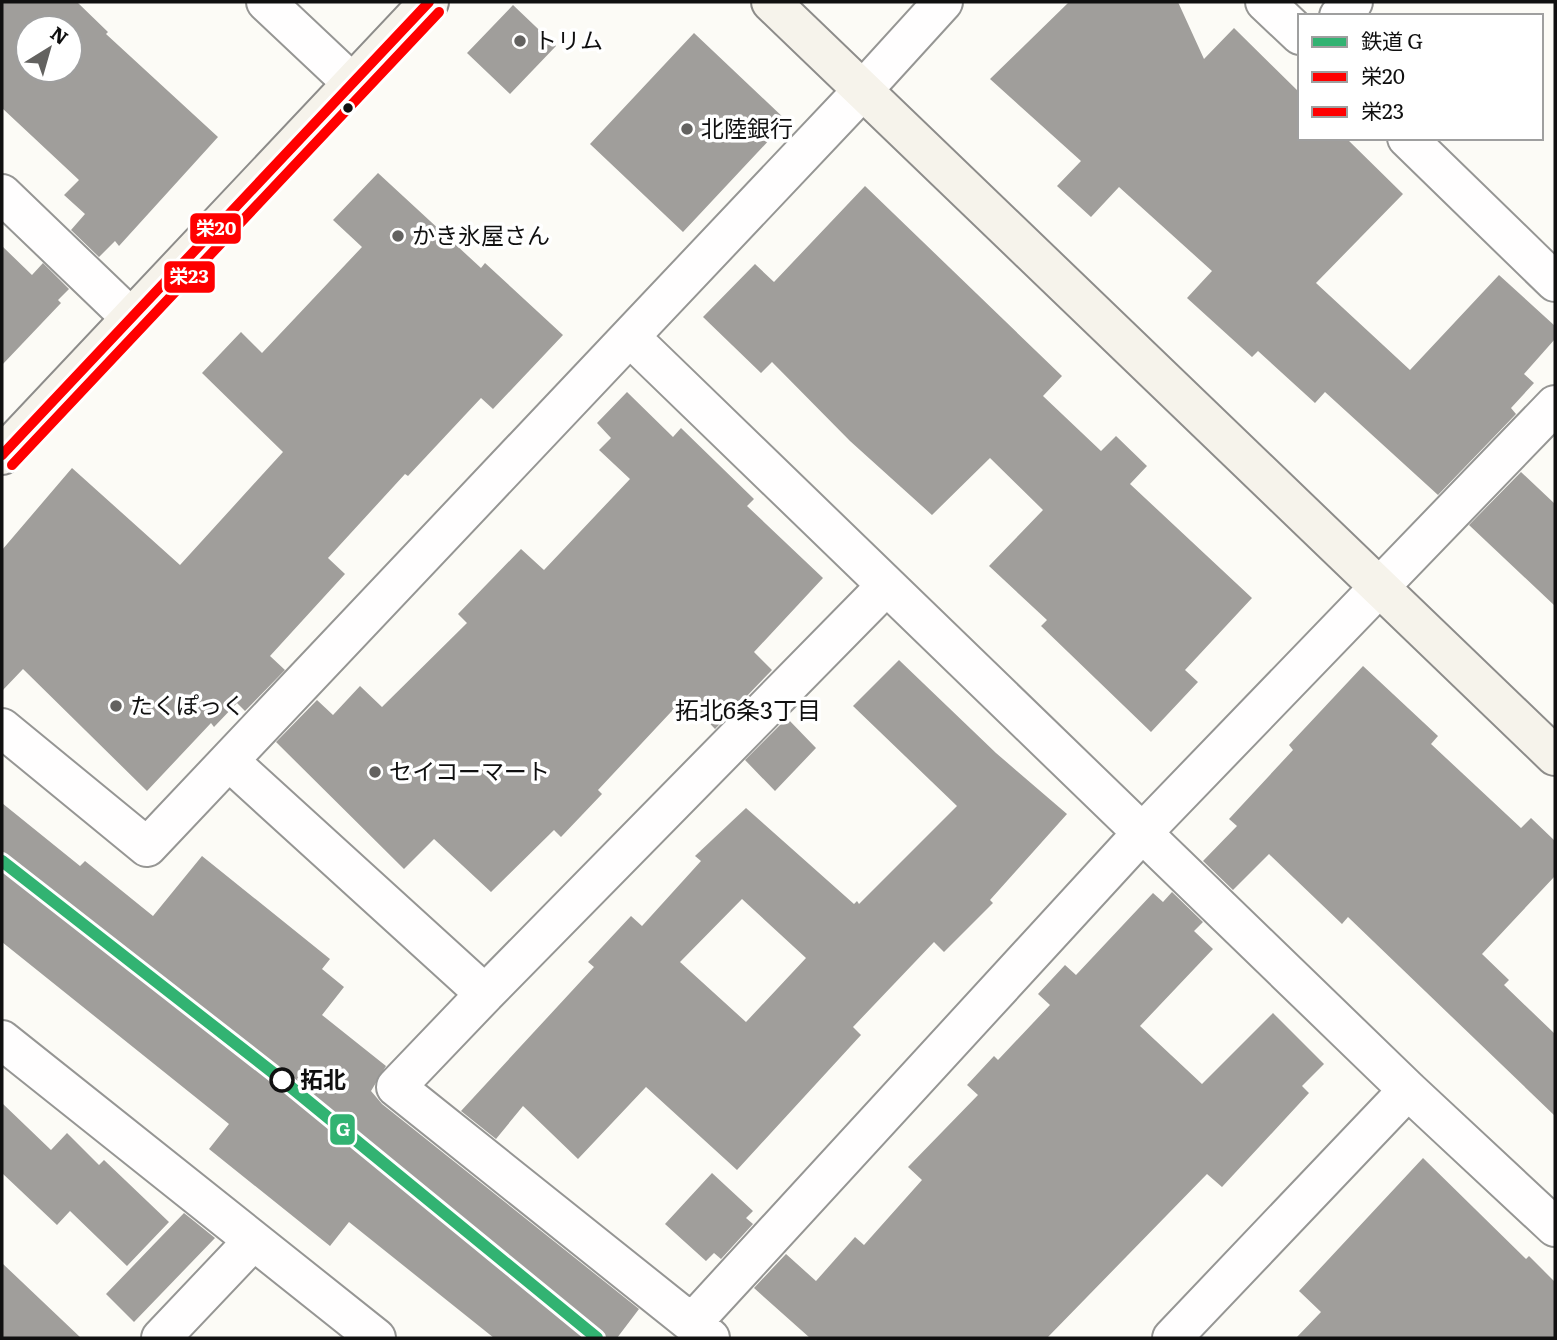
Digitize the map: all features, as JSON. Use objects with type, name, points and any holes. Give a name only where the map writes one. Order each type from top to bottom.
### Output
[{"type":"street","points":[[266,2],[352,83]]},
{"type":"street","points":[[2,455],[429,2]]},
{"type":"street","points":[[771,2],[1555,756]]},
{"type":"street","points":[[2,728],[147,847],[943,2]]},
{"type":"street","points":[[1265,2],[1298,33]]},
{"type":"street","points":[[1409,140],[1555,282]]},
{"type":"street","points":[[2,194],[131,317]]},
{"type":"street","points":[[630,337],[1408,1090],[1555,1227]]},
{"type":"street","points":[[886,586],[396,1087],[701,1330],[1143,832],[1555,405]]},
{"type":"street","points":[[229,761],[485,994]]},
{"type":"street","points":[[2,1040],[376,1338]]},
{"type":"street","points":[[1172,1338],[1408,1090]]},
{"type":"street","points":[[161,1338],[253,1241]]},
{"type":"building","points":[[2,2],[77,2],[108,32],[106,34],[218,137],[119,246],[115,241],[99,257],[71,230],[85,214],[64,195],[79,180],[2,108]]},
{"type":"building","points":[[1069,2],[1178,2],[1204,59],[1234,28],[1298,91],[1298,140],[1348,140],[1403,194],[1316,283],[1410,370],[1499,275],[1555,326],[1555,339],[1524,374],[1534,383],[1511,408],[1516,414],[1438,495],[1325,392],[1315,403],[1258,351],[1252,357],[1187,298],[1212,271],[1119,187],[1091,217],[1057,186],[1081,161],[990,79]]},
{"type":"building","name":"トリム","points":[[513,5],[556,46],[510,94],[467,53]]},
{"type":"building","points":[[694,33],[787,121],[683,232],[590,144]]},
{"type":"building","points":[[378,173],[481,268],[485,263],[563,335],[493,409],[481,398],[408,476],[405,474],[328,558],[345,574],[270,656],[285,670],[245,711],[237,703],[214,727],[211,723],[147,791],[23,669],[2,691],[2,550],[72,468],[180,565],[283,452],[202,373],[241,332],[262,353],[362,247],[333,220]]},
{"type":"building","points":[[865,186],[1062,376],[1043,396],[1101,451],[1116,436],[1147,466],[1130,484],[1252,598],[1185,670],[1198,682],[1151,732],[1041,626],[1047,620],[989,566],[1043,510],[990,458],[932,515],[850,441],[772,362],[761,373],[703,317],[755,264],[774,282]]},
{"type":"building","points":[[2,246],[32,275],[43,263],[69,289],[58,300],[61,303],[2,365]]},
{"type":"building","points":[[627,392],[673,437],[681,428],[754,499],[747,506],[823,578],[754,652],[772,670],[715,729],[685,697],[598,790],[602,794],[561,837],[554,830],[491,892],[434,839],[404,869],[276,742],[317,700],[333,715],[360,686],[382,707],[467,623],[458,614],[521,549],[544,570],[630,479],[599,450],[611,438],[597,423]]},
{"type":"building","points":[[1521,472],[1555,504],[1555,606],[1469,525]]},
{"type":"building","points":[[899,660],[996,753],[1067,814],[990,900],[993,903],[944,952],[934,942],[853,1027],[861,1035],[737,1170],[646,1087],[578,1159],[523,1106],[496,1139],[461,1111],[594,967],[588,962],[631,916],[642,926],[701,861],[695,856],[746,808],[854,904],[857,901],[859,904],[957,806],[853,706]],"holes":[[[742,899],[806,958],[746,1022],[680,962]]]},
{"type":"building","points":[[1363,666],[1438,736],[1431,744],[1521,828],[1531,818],[1555,841],[1555,876],[1482,954],[1509,980],[1504,985],[1555,1034],[1555,1116],[1348,917],[1342,924],[1269,854],[1233,890],[1203,861],[1237,826],[1229,819],[1293,750],[1289,745]]},
{"type":"building","points":[[787,718],[816,748],[775,791],[745,760]]},
{"type":"building","points":[[2,803],[80,866],[85,861],[153,916],[202,856],[330,959],[322,969],[344,987],[322,1015],[386,1066],[371,1091],[382,1104],[639,1309],[617,1338],[494,1338],[349,1222],[330,1246],[209,1149],[229,1124],[2,942]]},
{"type":"building","points":[[1172,892],[1203,922],[1194,931],[1213,949],[1140,1026],[1202,1084],[1273,1013],[1324,1064],[1302,1086],[1309,1093],[1222,1187],[1207,1174],[1047,1338],[810,1338],[754,1288],[786,1254],[816,1281],[855,1237],[864,1245],[922,1180],[908,1167],[978,1095],[967,1085],[994,1056],[998,1060],[1050,1005],[1038,994],[1065,965],[1076,975],[1153,893],[1163,902]]},
{"type":"building","points":[[2,1103],[51,1150],[67,1133],[99,1165],[104,1160],[169,1222],[127,1266],[70,1211],[57,1225],[2,1173]]},
{"type":"building","points":[[1423,1158],[1526,1259],[1529,1256],[1555,1282],[1555,1338],[1296,1338],[1321,1312],[1299,1291]]},
{"type":"building","points":[[712,1173],[753,1211],[746,1218],[753,1224],[721,1259],[714,1253],[706,1261],[665,1224]]},
{"type":"building","points":[[184,1213],[215,1238],[134,1322],[106,1294]]},
{"type":"building","points":[[2,1263],[81,1338],[2,1338]]},
{"type":"rail line","name":"G","points":[[2,861],[281,1079],[597,1338]]},
{"type":"transit line","name":"栄20","points":[[2,455],[429,2]]},
{"type":"transit line","name":"栄23","points":[[12,465],[439,12]]},
{"type":"place","name":"トリム","points":[[520,41]]},
{"type":"place","name":"北陸銀行","points":[[687,129]]},
{"type":"place","name":"かき氷屋さん","points":[[398,236]]},
{"type":"place","name":"たくぽっく","points":[[116,706]]},
{"type":"place","name":"セイコーマート","points":[[375,772]]},
{"type":"place","name":"拓北","points":[[282,1080]]},
{"type":"district","name":"拓北6条3丁目","points":[[748,711]]}]
